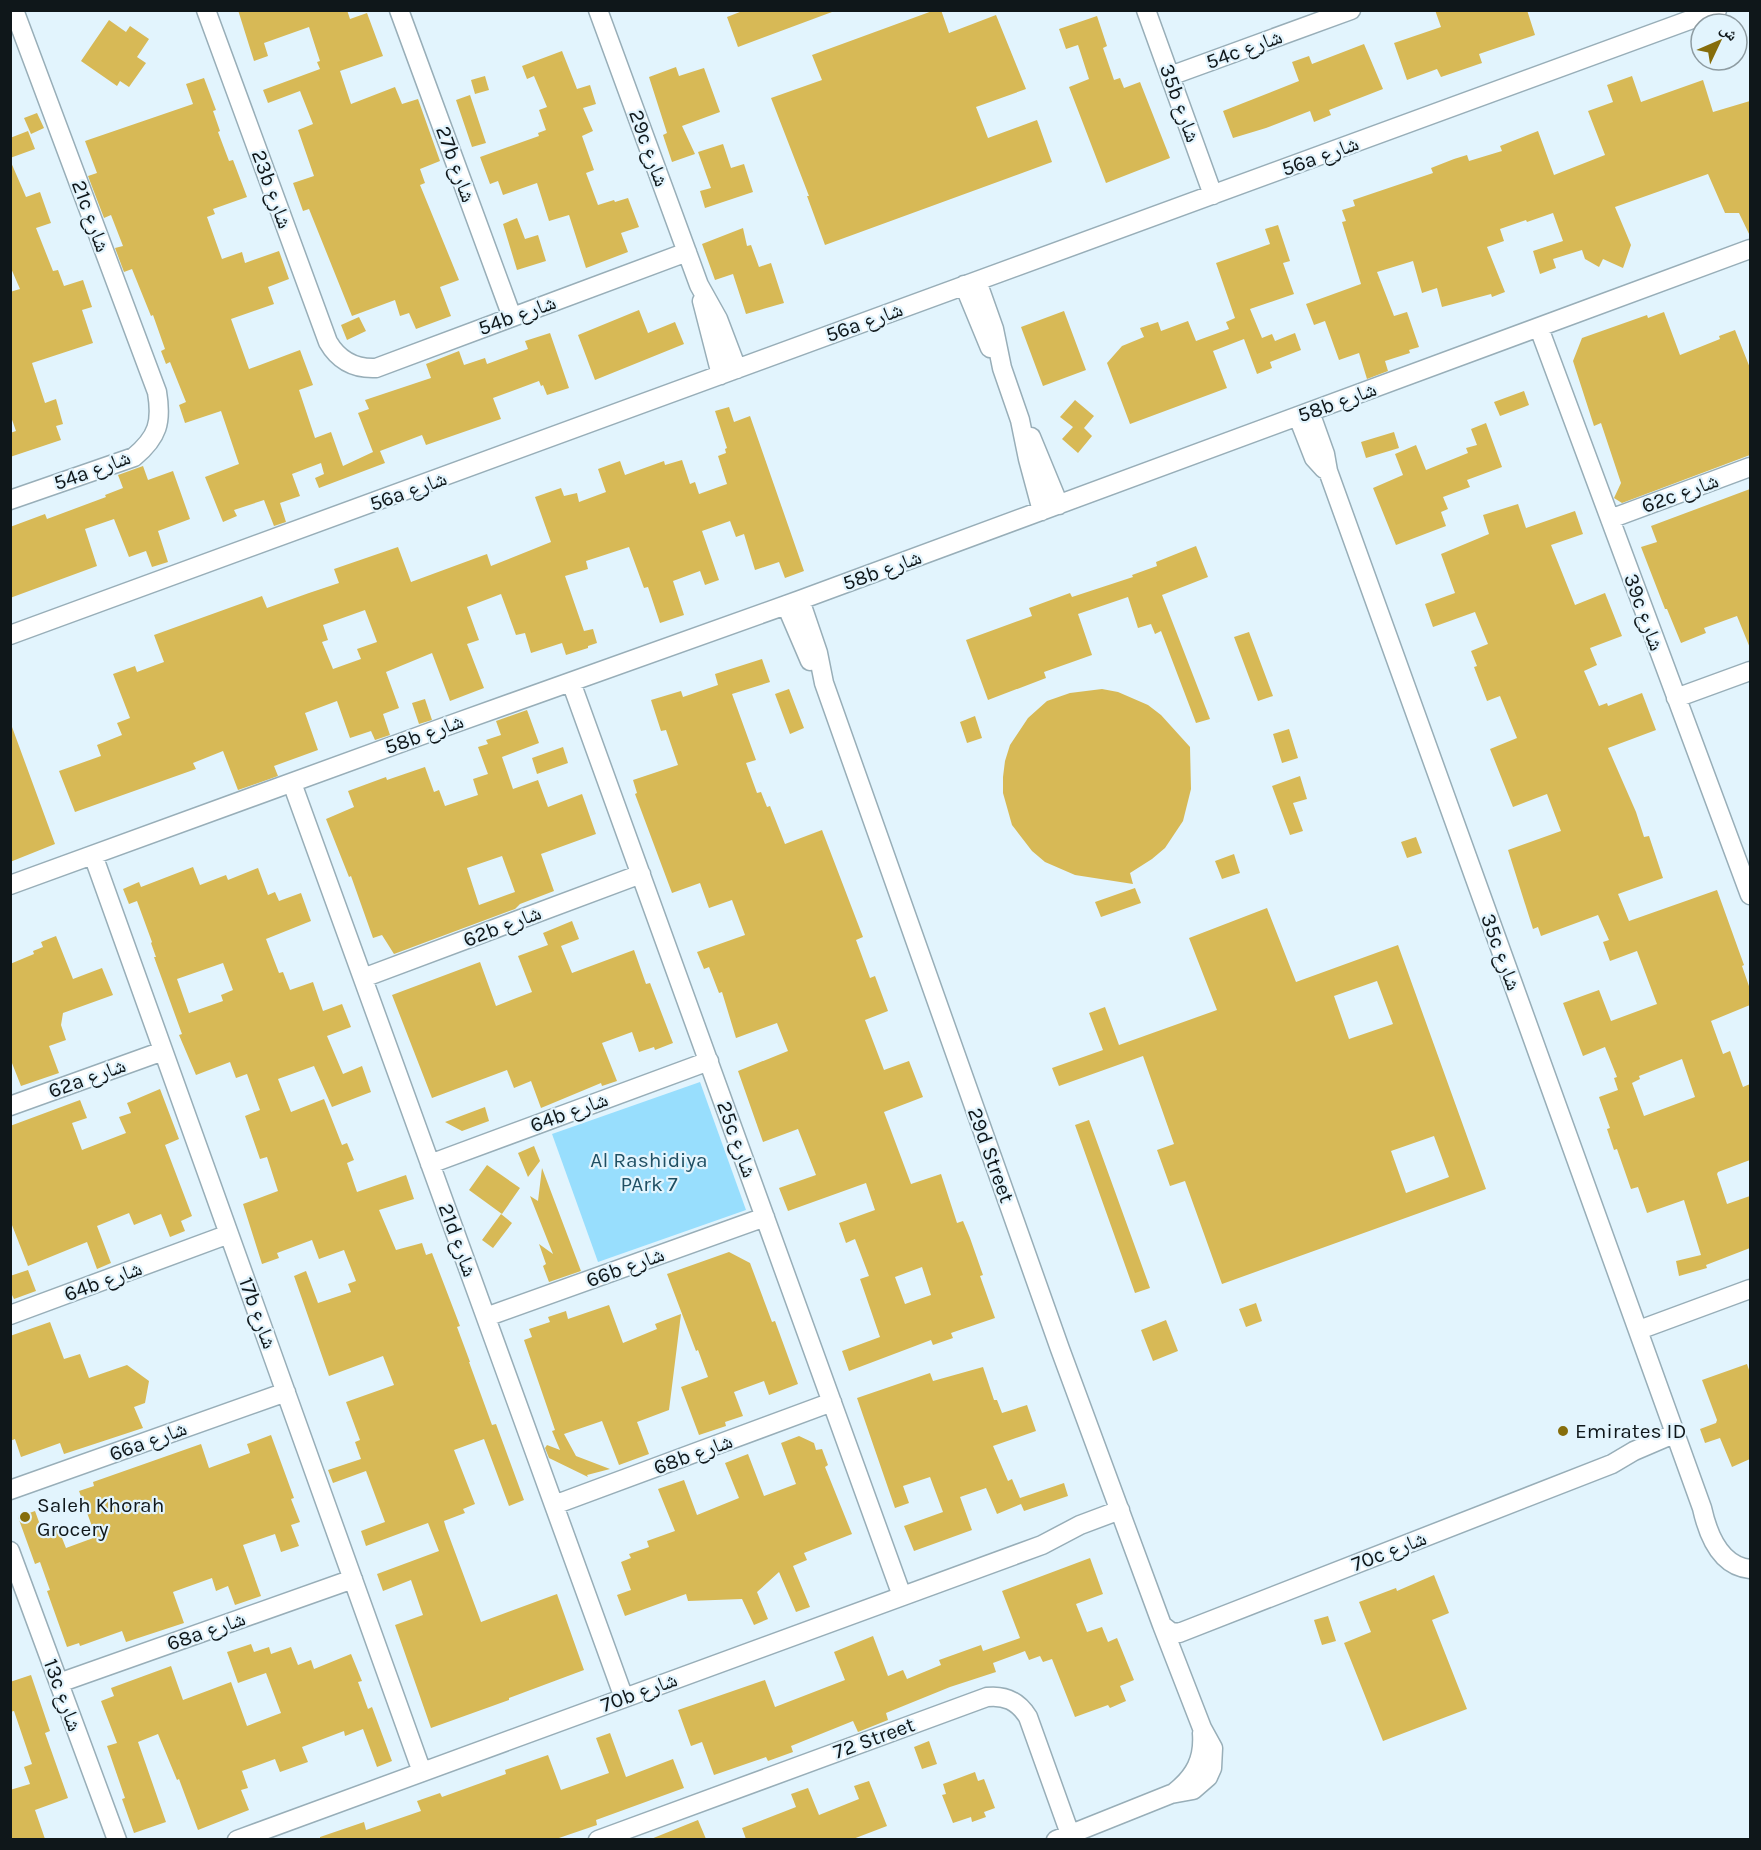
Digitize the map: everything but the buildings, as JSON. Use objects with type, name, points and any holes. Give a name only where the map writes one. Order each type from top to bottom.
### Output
[{"type":"street","name":"21c شارع","points":[[14,10],[157,392],[159,423]]},
{"type":"street","name":"23b شارع","points":[[206,10],[328,342],[345,362]]},
{"type":"street","name":"27b شارع","points":[[399,10],[512,317]]},
{"type":"street","name":"29c شارع","points":[[598,10],[699,285],[706,323],[729,372]]},
{"type":"street","name":"35b شارع","points":[[1146,10],[1213,195]]},
{"type":"street","name":"56a شارع","points":[[10,635],[1718,10]]},
{"type":"street","name":"54c شارع","points":[[1170,76],[1343,12]]},
{"type":"street","name":"58b شارع","points":[[10,885],[793,603],[1750,249]]},
{"type":"street","name":"54b شارع","points":[[345,362],[360,368],[376,368],[687,252]]},
{"type":"street","points":[[970,283],[982,333],[1002,368],[1020,420],[1040,456],[1051,508]]},
{"type":"street","name":"39c شارع","points":[[1539,327],[1676,698],[1742,848],[1750,896]]},
{"type":"street","name":"35c شارع","points":[[1304,414],[1325,454],[1328,471],[1702,1508]]},
{"type":"street","name":"54a شارع","points":[[10,500],[134,457],[149,442],[159,423]]},
{"type":"street","name":"62c شارع","points":[[1610,519],[1750,467]]},
{"type":"street","name":"29d Street","points":[[793,603],[818,653],[824,683],[1060,1349],[1202,1728],[1202,1749],[1198,1767],[1191,1777],[1171,1794],[1063,1837]]},
{"type":"street","points":[[1676,698],[1750,672]]},
{"type":"street","name":"25c شارع","points":[[571,682],[902,1596]]},
{"type":"street","name":"21d شارع","points":[[292,783],[624,1698]]},
{"type":"street","name":"17b شارع","points":[[93,855],[422,1772]]},
{"type":"street","name":"62b شارع","points":[[363,978],[641,874]]},
{"type":"street","name":"62a شارع","points":[[10,1106],[163,1051]]},
{"type":"street","name":"64b شارع","points":[[430,1164],[709,1061]]},
{"type":"street","name":"66b شارع","points":[[486,1317],[765,1216]]},
{"type":"street","name":"64b شارع","points":[[10,1315],[229,1234]]},
{"type":"street","points":[[1639,1330],[1750,1289]]},
{"type":"street","name":"66a شارع","points":[[10,1490],[286,1392]]},
{"type":"street","name":"68b شارع","points":[[554,1506],[832,1402]]},
{"type":"street","name":"70c شارع","points":[[1164,1627],[1179,1633],[1612,1464],[1634,1451],[1677,1438]]},
{"type":"street","points":[[1702,1508],[1726,1544],[1750,1557]]},
{"type":"street","points":[[1702,1508],[1706,1525],[1718,1551],[1735,1565],[1750,1569]]},
{"type":"street","name":"70b شارع","points":[[237,1839],[1042,1545],[1080,1525],[1122,1515]]},
{"type":"street","name":"13c شارع","points":[[10,1551],[117,1839]]},
{"type":"street","name":"68a شارع","points":[[59,1683],[353,1579]]},
{"type":"street","name":"72 Street","points":[[598,1839],[987,1697],[996,1696],[1013,1701],[1028,1717],[1063,1837]]},
{"type":"green space","name":"Al Rashidiya PArk 7","points":[[700,1082],[746,1210],[598,1262],[552,1134]]},
{"type":"place","name":"Emirates ID","points":[[1563,1431]]},
{"type":"place","name":"Saleh Khorah Grocery","points":[[25,1517]]}]
